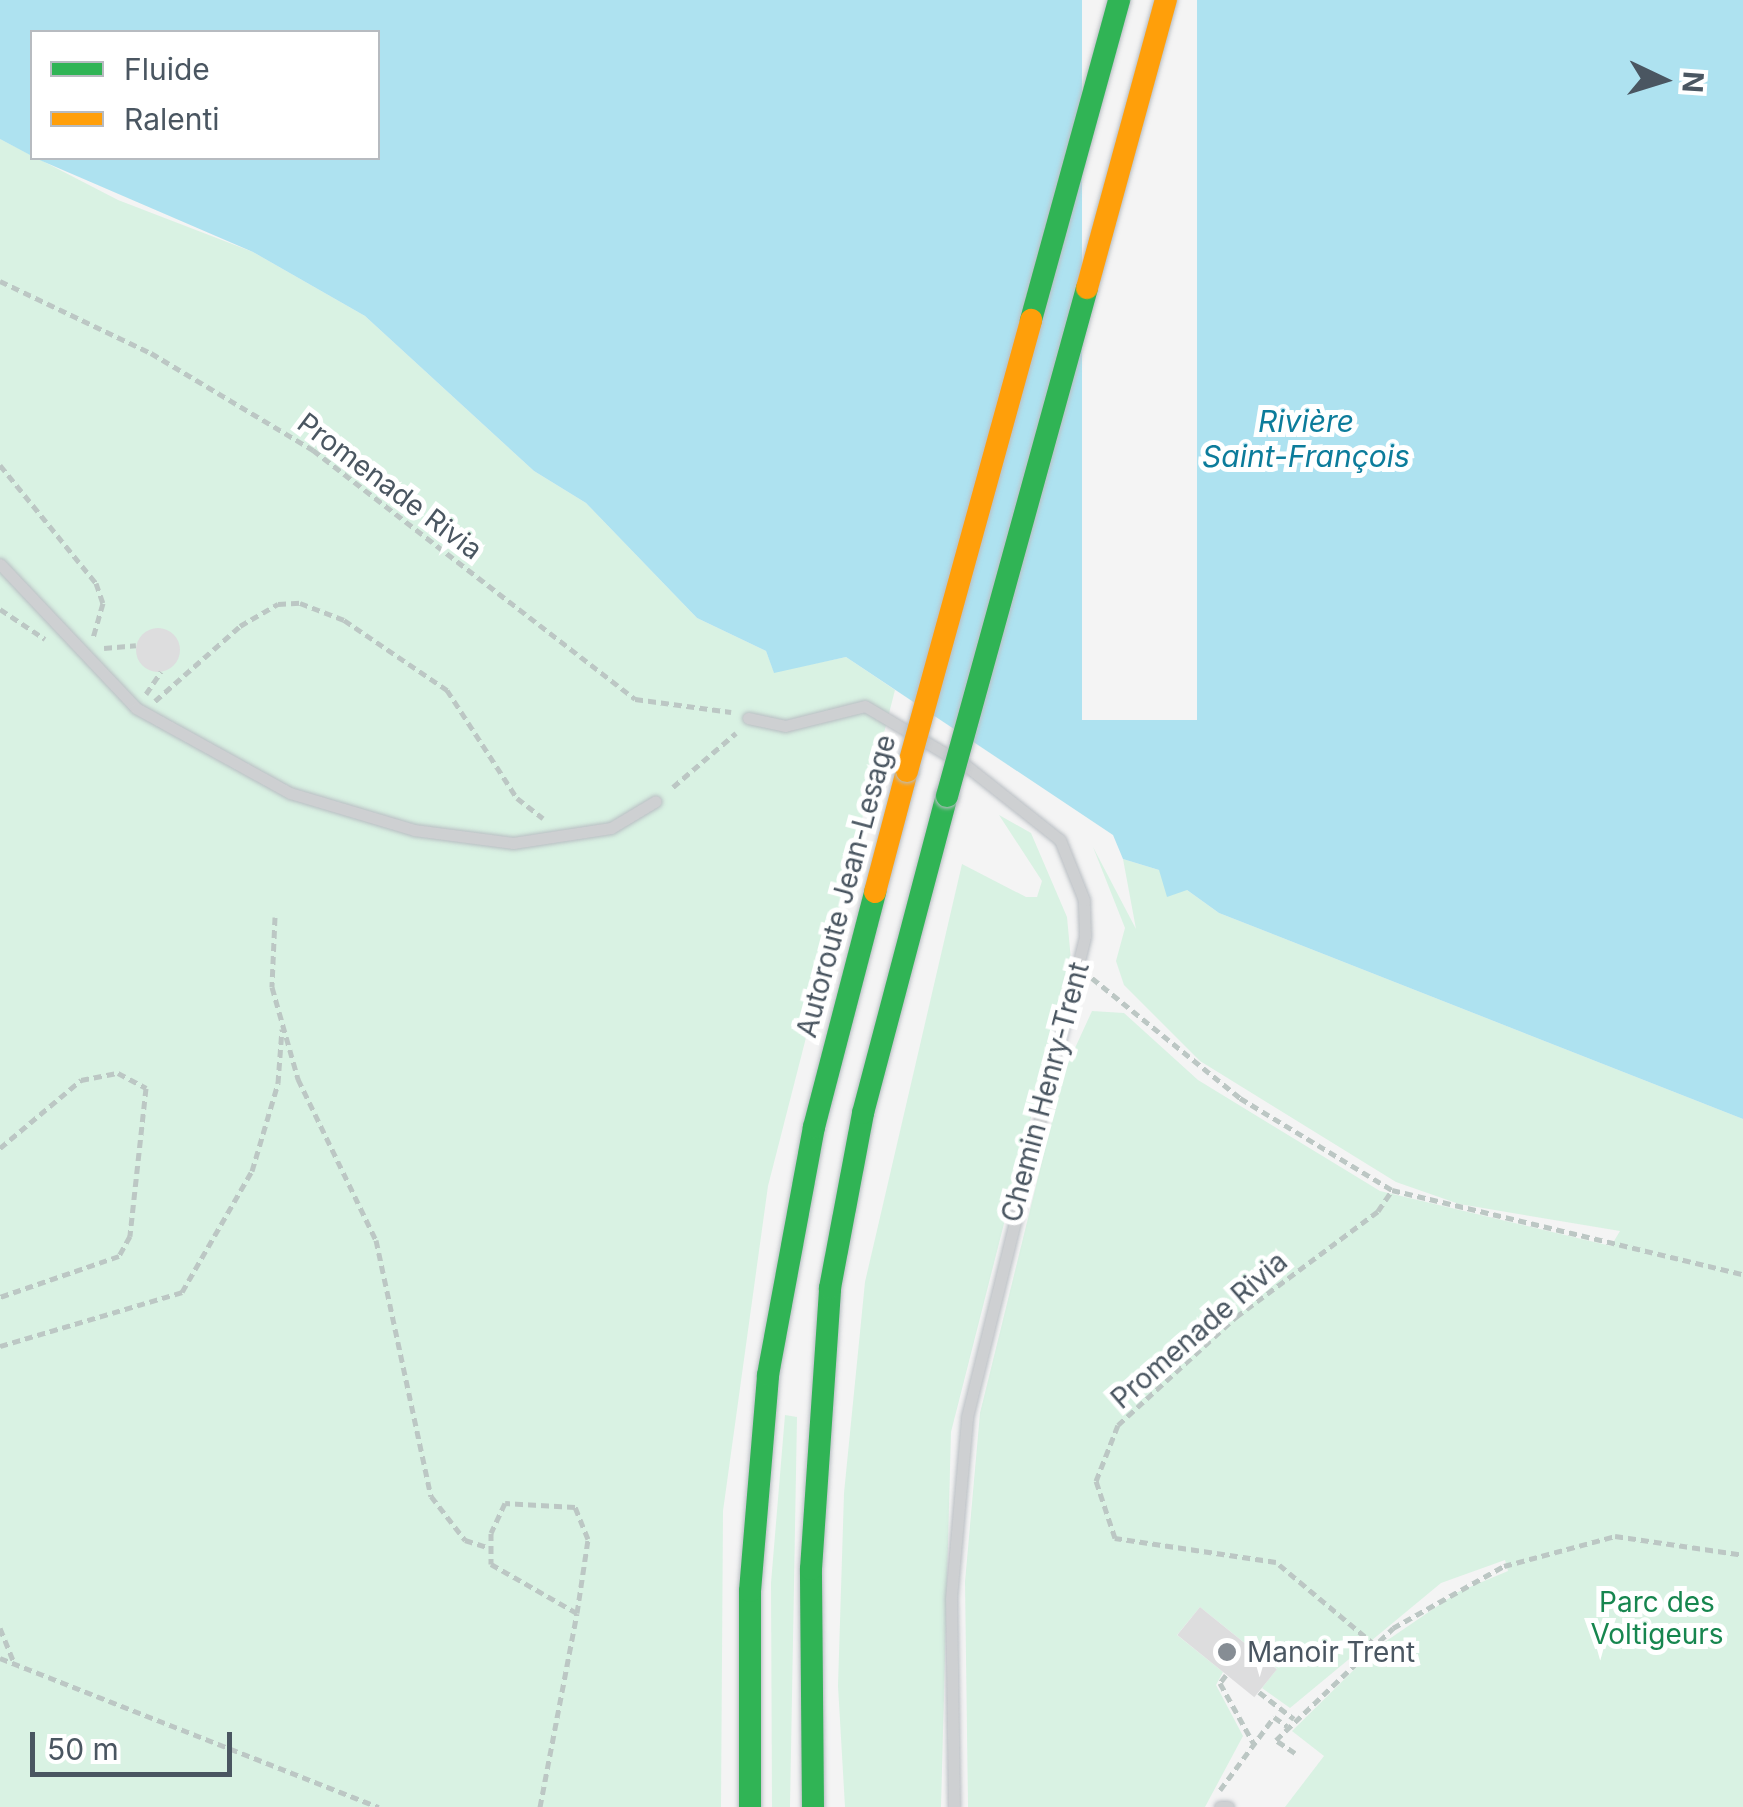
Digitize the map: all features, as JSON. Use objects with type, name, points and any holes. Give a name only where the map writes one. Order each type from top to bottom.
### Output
[{"type":"highway","name":"Autoroute Jean-Lesage","points":[[750,1807],[751,1557],[770,1359],[814,1127],[907,771],[1119,0]]},
{"type":"highway","points":[[813,1807],[812,1536],[830,1288],[863,1113],[1166,0]]},
{"type":"lane","points":[[0,564],[76,653],[143,712],[258,780],[376,821],[481,840],[568,839],[656,800]]},
{"type":"lane","name":"Chemin Henry-Trent","points":[[748,718],[785,726],[865,706],[1012,794],[1074,866],[1084,900],[1080,974],[967,1417],[951,1598],[954,1807]]},
{"type":"path","name":"Promenade Rivia","points":[[0,282],[150,353],[314,450],[634,699],[748,718]]},
{"type":"path","points":[[0,465],[96,583],[102,623],[76,653]]},
{"type":"path","points":[[143,712],[240,626],[300,603],[344,620],[447,690],[518,798],[568,839]]},
{"type":"path","points":[[0,610],[23,632],[67,643]]},
{"type":"path","points":[[673,786],[748,718]]},
{"type":"path","points":[[276,917],[270,969],[283,1026],[298,1079],[376,1240],[431,1496],[465,1540],[489,1548]]},
{"type":"path","points":[[1080,974],[1103,983],[1240,1098],[1392,1190],[1743,1274]]},
{"type":"path","points":[[0,1346],[182,1292],[252,1171],[278,1082],[283,1026]]},
{"type":"path","points":[[0,1148],[81,1080],[118,1073],[146,1088],[130,1236],[119,1256],[0,1298]]},
{"type":"path","name":"Promenade Rivia","points":[[1375,1644],[1276,1562],[1116,1538],[1096,1480],[1118,1425],[1236,1317],[1378,1211],[1392,1190]]},
{"type":"path","points":[[540,1807],[578,1613],[588,1538],[575,1507],[505,1503],[489,1548],[500,1572],[578,1613]]},
{"type":"path","points":[[1294,1753],[1276,1740],[1287,1726],[1375,1644],[1427,1602],[1561,1546],[1661,1536],[1743,1555]]},
{"type":"path","points":[[0,1628],[14,1663]]},
{"type":"path","points":[[0,1658],[379,1807]]},
{"type":"path","points":[[1226,1675],[1220,1684],[1254,1744]]},
{"type":"path","points":[[1259,1692],[1294,1719]]},
{"type":"path","points":[[1224,1806],[1215,1796],[1274,1717],[1287,1726]]},
{"type":"green space","points":[[0,139],[30,155],[30,160],[41,160],[118,200],[253,252],[365,316],[534,471],[586,503],[697,618],[766,651],[774,672],[846,657],[895,690],[768,1186],[723,1511],[721,1807],[0,1807]]},
{"type":"green space","points":[[999,815],[1031,833],[1067,917],[1071,960],[951,1432],[941,1807],[845,1807],[838,1686],[844,1493],[865,1282],[962,864],[1026,897],[1037,897],[1042,881]]},
{"type":"green space","name":"Parc des Voltigeurs","points":[[1093,847],[1136,929],[1123,859],[1159,870],[1219,913],[1743,1119],[1743,1807],[1285,1807],[1324,1756],[1292,1731],[1376,1648],[1458,1592],[1508,1571],[1505,1560],[1441,1583],[1290,1708],[1262,1688],[1277,1669],[1200,1607],[1177,1635],[1223,1672],[1216,1685],[1243,1736],[1205,1807],[968,1807],[965,1582],[980,1413],[1064,1072],[1092,1011],[1124,1013],[1198,1080],[1380,1191],[1611,1246],[1620,1231],[1459,1204],[1396,1182],[1200,1061],[1124,985],[1116,961],[1125,928]]},
{"type":"green space","points":[[785,1415],[797,1417],[790,1807],[772,1807],[771,1583]]},
{"type":"water","name":"Rivière Saint-François","points":[[0,0],[1743,0],[1743,1119],[1219,913],[1187,890],[1167,897],[1159,870],[1123,859],[1113,835],[846,657],[774,673],[766,651],[697,618],[586,503],[534,471],[365,316],[253,252],[40,160],[380,160],[380,30],[30,30],[30,155],[0,139]]},
{"type":"pier","points":[[1082,0],[1197,0],[1197,720],[1082,720]]},
{"type":"building","points":[[158,628],[174,634],[180,650],[174,666],[158,672],[142,666],[136,650],[142,634]]},
{"type":"building","name":"Manoir Trent","points":[[1200,1607],[1277,1669],[1254,1697],[1177,1635]]},
{"type":"traffic: fast","points":[[1031,320],[1119,0]]},
{"type":"traffic: fast","points":[[947,796],[1087,288]]},
{"type":"traffic: fast","points":[[813,1807],[811,1569],[830,1288],[863,1113],[947,796]]},
{"type":"traffic: fast","points":[[750,1807],[750,1591],[768,1375],[814,1127],[875,892]]},
{"type":"traffic: slow","points":[[1087,288],[1166,0]]},
{"type":"traffic: slow","points":[[907,771],[1031,320]]},
{"type":"traffic: slow","points":[[875,892],[907,771]]},
{"type":"place","name":"Manoir Trent","points":[[1227,1652]]}]
